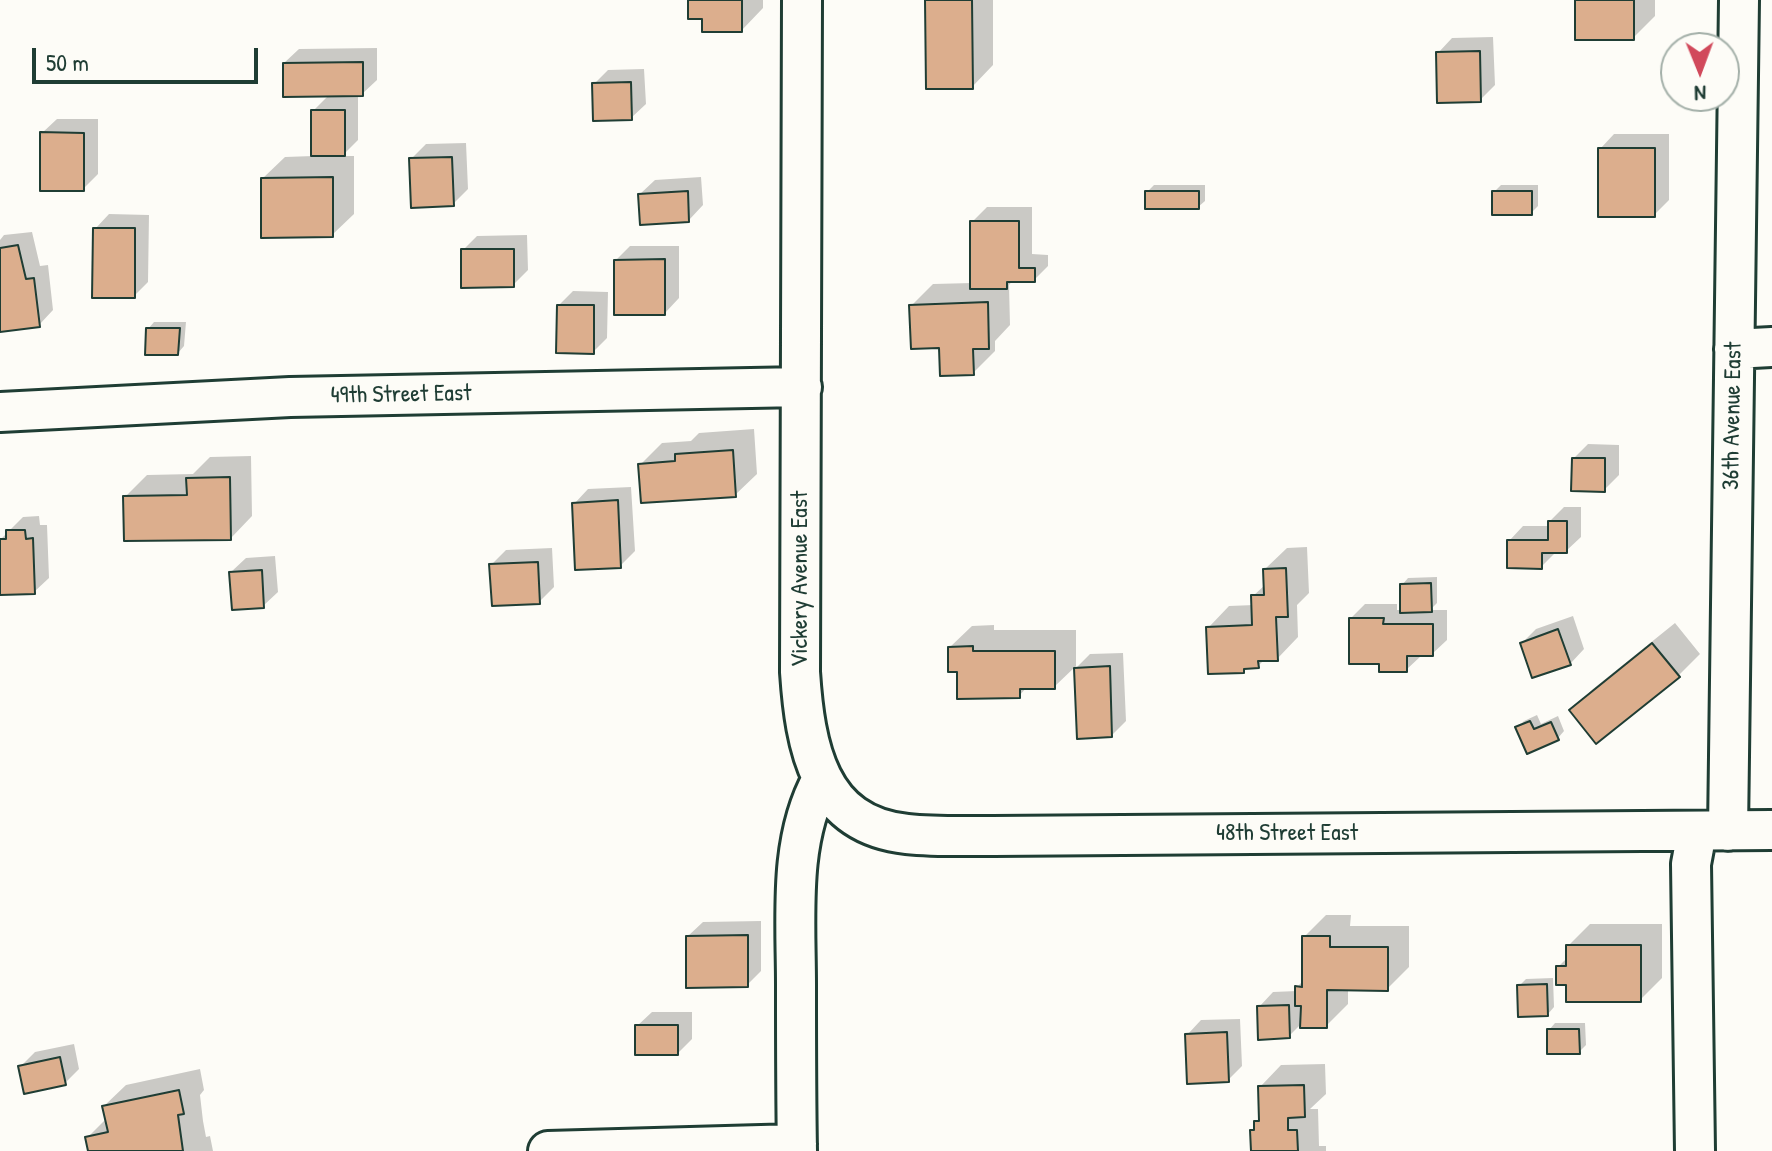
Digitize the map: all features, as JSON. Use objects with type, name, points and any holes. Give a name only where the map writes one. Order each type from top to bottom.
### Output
[{"type":"street","name":"Vickery Avenue East","points":[[802,0],[800,672],[808,736],[822,779]]},
{"type":"street","name":"36th Avenue East","points":[[1695,1151],[1691,864],[1712,832],[1734,349],[1739,0]]},
{"type":"street","points":[[1734,349],[1772,347]]},
{"type":"street","name":"49th Street East","points":[[0,412],[290,397],[802,387]]},
{"type":"street","points":[[548,1151],[797,1147],[796,905],[799,853],[809,803],[822,779]]},
{"type":"street","name":"48th Street East","points":[[822,779],[855,818],[873,827],[907,834],[1009,836],[1772,830]]},
{"type":"building","points":[[688,0],[742,0],[742,32],[702,32],[702,19],[688,19]]},
{"type":"building","points":[[925,0],[972,0],[973,89],[926,89]]},
{"type":"building","points":[[1575,0],[1634,0],[1634,40],[1575,40]]},
{"type":"building","points":[[1480,51],[1481,102],[1437,103],[1436,52]]},
{"type":"building","points":[[363,62],[363,96],[283,97],[283,63]]},
{"type":"building","points":[[631,82],[632,120],[593,121],[592,83]]},
{"type":"building","points":[[311,110],[345,110],[345,156],[311,156]]},
{"type":"building","points":[[40,132],[84,133],[84,191],[40,191]]},
{"type":"building","points":[[1598,148],[1655,148],[1655,217],[1598,217]]},
{"type":"building","points":[[452,157],[454,206],[411,208],[409,158]]},
{"type":"building","points":[[333,177],[333,237],[261,238],[261,178]]},
{"type":"building","points":[[688,191],[689,222],[640,225],[638,194]]},
{"type":"building","points":[[1145,191],[1199,191],[1199,209],[1145,209]]},
{"type":"building","points":[[1492,191],[1532,191],[1532,215],[1492,215]]},
{"type":"building","points":[[970,221],[1019,221],[1019,268],[1035,268],[1035,282],[1007,282],[1007,289],[970,289]]},
{"type":"building","points":[[93,228],[135,228],[135,298],[92,298]]},
{"type":"building","points":[[18,245],[26,279],[34,278],[40,327],[0,332],[0,248]]},
{"type":"building","points":[[461,249],[514,249],[514,287],[461,288]]},
{"type":"building","points":[[665,259],[665,315],[614,315],[614,260]]},
{"type":"building","points":[[988,302],[989,349],[973,349],[974,375],[940,376],[939,348],[911,349],[909,305]]},
{"type":"building","points":[[557,305],[594,305],[594,354],[556,353]]},
{"type":"building","points":[[146,328],[180,328],[178,355],[145,355]]},
{"type":"building","points":[[733,450],[736,497],[641,503],[638,464],[675,461],[675,454]]},
{"type":"building","points":[[1572,458],[1605,458],[1605,492],[1571,491]]},
{"type":"building","points":[[230,477],[231,540],[124,541],[123,496],[187,495],[186,478]]},
{"type":"building","points":[[618,500],[621,568],[575,570],[572,503]]},
{"type":"building","points":[[1548,521],[1567,521],[1567,553],[1542,553],[1542,569],[1507,568],[1507,540],[1548,540]]},
{"type":"building","points":[[6,530],[25,530],[26,539],[33,538],[35,594],[0,595],[0,539],[6,539]]},
{"type":"building","points":[[538,562],[540,604],[492,606],[489,564]]},
{"type":"building","points":[[1286,568],[1288,617],[1276,617],[1278,661],[1258,661],[1259,668],[1244,669],[1244,673],[1208,674],[1206,627],[1252,625],[1251,595],[1264,595],[1263,569]]},
{"type":"building","points":[[262,570],[264,608],[232,610],[229,572]]},
{"type":"building","points":[[1431,583],[1432,612],[1400,613],[1400,584]]},
{"type":"building","points":[[1349,618],[1384,618],[1383,624],[1433,624],[1433,656],[1407,656],[1407,672],[1379,672],[1379,664],[1349,664]]},
{"type":"building","points":[[1558,629],[1571,665],[1532,678],[1520,643]]},
{"type":"building","points":[[1652,643],[1680,677],[1596,744],[1569,710]]},
{"type":"building","points":[[973,646],[973,651],[1055,651],[1055,689],[1020,689],[1020,698],[957,699],[957,672],[948,672],[948,647]]},
{"type":"building","points":[[1110,666],[1112,737],[1077,739],[1074,668]]},
{"type":"building","points":[[1530,721],[1534,729],[1551,722],[1559,740],[1527,754],[1515,727]]},
{"type":"building","points":[[748,935],[748,987],[686,988],[686,936]]},
{"type":"building","points":[[1302,936],[1330,936],[1330,947],[1388,947],[1388,991],[1327,990],[1327,1028],[1300,1028],[1301,1006],[1295,1006],[1295,986],[1302,987]]},
{"type":"building","points":[[1566,945],[1641,945],[1641,1002],[1566,1002],[1566,985],[1556,985],[1556,966],[1566,966]]},
{"type":"building","points":[[1547,984],[1548,1016],[1518,1017],[1517,985]]},
{"type":"building","points":[[1289,1005],[1290,1038],[1258,1040],[1257,1006]]},
{"type":"building","points":[[635,1025],[678,1025],[678,1055],[635,1055]]},
{"type":"building","points":[[1547,1029],[1579,1029],[1580,1054],[1547,1054]]},
{"type":"building","points":[[1227,1032],[1229,1082],[1187,1084],[1185,1034]]},
{"type":"building","points":[[60,1057],[66,1085],[24,1094],[18,1066]]},
{"type":"building","points":[[1304,1085],[1305,1117],[1288,1118],[1288,1130],[1297,1130],[1298,1151],[1251,1151],[1250,1130],[1254,1130],[1254,1121],[1259,1121],[1258,1086]]},
{"type":"building","points":[[179,1090],[184,1114],[178,1115],[183,1151],[88,1151],[85,1137],[108,1132],[102,1106]]}]
